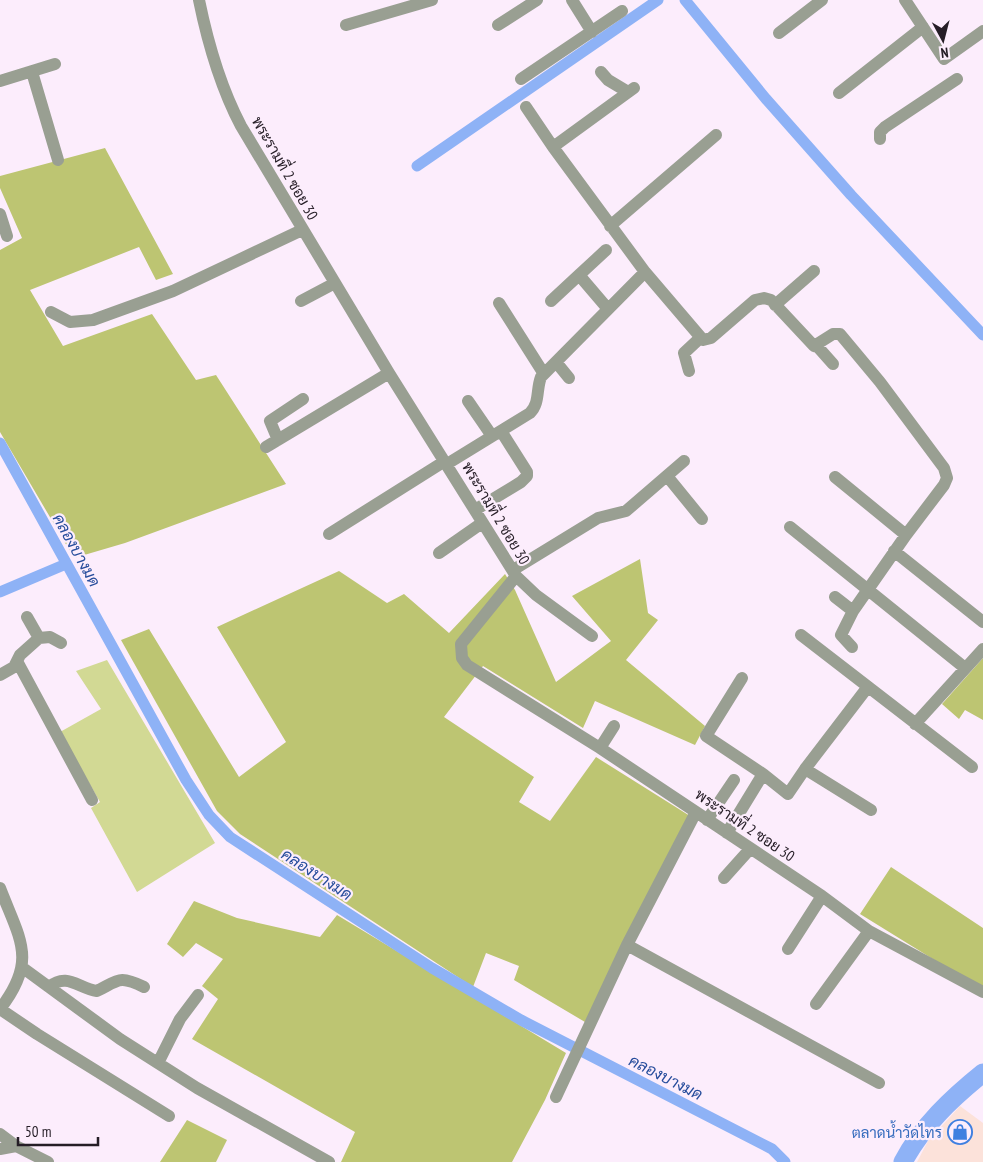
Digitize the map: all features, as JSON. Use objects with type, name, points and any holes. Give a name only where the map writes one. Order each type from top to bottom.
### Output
[{"type":"street","name":"พระรามที่ 2 ซอย 30","points":[[199,0],[221,84],[231,107],[302,230],[389,373],[515,573],[461,644],[462,658],[467,665],[600,748],[822,896],[869,931],[983,992]]},
{"type":"street","points":[[346,25],[432,0]]},
{"type":"street","points":[[498,25],[537,0]]},
{"type":"street","points":[[572,0],[592,32]]},
{"type":"street","points":[[779,33],[822,0]]},
{"type":"street","points":[[905,0],[944,60],[983,31]]},
{"type":"street","points":[[521,79],[622,11]]},
{"type":"street","points":[[839,93],[923,27]]},
{"type":"street","points":[[0,81],[54,64]]},
{"type":"street","points":[[32,72],[58,160]]},
{"type":"street","points":[[553,147],[631,90],[608,80],[601,72]]},
{"type":"street","points":[[880,139],[880,132],[885,126],[958,79]]},
{"type":"street","points":[[526,107],[610,226],[699,339],[707,341],[755,300],[764,298],[771,300],[810,344],[817,346],[833,364]]},
{"type":"street","points":[[610,226],[716,135]]},
{"type":"street","points":[[0,214],[8,236]]},
{"type":"street","points":[[51,312],[70,322],[93,320],[173,291],[302,230]]},
{"type":"street","points":[[551,301],[606,250]]},
{"type":"street","points":[[775,306],[814,271]]},
{"type":"street","points":[[329,534],[446,462],[497,434],[535,408],[538,384],[544,374],[645,272]]},
{"type":"street","points":[[579,275],[608,309]]},
{"type":"street","points":[[301,300],[335,284]]},
{"type":"street","points":[[498,303],[544,374]]},
{"type":"street","points":[[817,346],[833,334],[840,334],[880,382],[944,468],[947,478],[944,485],[906,534],[853,611],[841,635],[852,647]]},
{"type":"street","points":[[689,370],[684,361],[684,353],[699,339]]},
{"type":"street","points":[[556,362],[569,378]]},
{"type":"street","points":[[266,447],[389,373]]},
{"type":"street","points":[[278,440],[270,421],[303,399]]},
{"type":"street","points":[[468,401],[527,472],[520,482],[475,510]]},
{"type":"street","points":[[592,636],[542,599],[515,573],[598,518],[626,511],[684,461]]},
{"type":"street","points":[[667,476],[702,520]]},
{"type":"street","points":[[836,477],[906,534]]},
{"type":"street","points":[[438,553],[482,523]]},
{"type":"street","points":[[790,527],[965,668]]},
{"type":"street","points":[[894,551],[983,622]]},
{"type":"street","points":[[835,597],[853,611]]},
{"type":"street","points":[[27,617],[39,638]]},
{"type":"street","points":[[801,635],[867,688],[972,767]]},
{"type":"street","points":[[0,675],[14,668],[20,655],[39,638],[50,637],[61,642]]},
{"type":"street","points":[[915,724],[983,649]]},
{"type":"street","points":[[17,661],[92,800]]},
{"type":"street","points":[[742,678],[706,736],[788,794],[867,688]]},
{"type":"street","points":[[600,748],[614,726]]},
{"type":"street","points":[[805,769],[871,810]]},
{"type":"street","points":[[727,833],[762,774]]},
{"type":"street","points":[[707,820],[734,780]]},
{"type":"street","points":[[556,1097],[584,1041],[627,945],[696,812]]},
{"type":"street","points":[[724,878],[750,849]]},
{"type":"street","points":[[0,888],[22,944],[23,968],[14,992],[0,1009],[169,1116]]},
{"type":"street","points":[[788,949],[822,896]]},
{"type":"street","points":[[816,1004],[869,931]]},
{"type":"street","points":[[627,945],[879,1083]]},
{"type":"street","points":[[23,968],[120,1039],[197,1088],[329,1162]]},
{"type":"street","points":[[49,986],[61,979],[69,979],[97,992],[113,981],[122,978],[144,986]]},
{"type":"street","points":[[158,1062],[180,1019],[198,995]]},
{"type":"street","points":[[0,1134],[16,1146],[48,1162]]},
{"type":"street","points":[[0,1149],[16,1146]]},
{"type":"shaded area","name":"ตลาดน้ำวัดไทร","points":[[960,1106],[983,1123],[983,1162],[917,1162],[928,1141]]},
{"type":"green space","points":[[105,148],[173,274],[156,280],[139,247],[30,290],[63,346],[152,314],[196,380],[216,375],[286,484],[125,543],[74,558],[0,432],[0,250],[22,238],[0,188],[0,176]]},
{"type":"green space","points":[[640,559],[648,613],[658,620],[626,660],[705,726],[695,745],[595,701],[583,728],[483,666],[444,717],[534,777],[519,802],[550,821],[596,757],[690,816],[585,1022],[514,980],[519,966],[486,953],[473,987],[240,834],[217,811],[121,640],[149,629],[239,777],[286,742],[217,627],[339,571],[387,603],[404,594],[449,633],[505,574],[515,590],[556,682],[611,641],[572,596]]},
{"type":"green space","points":[[983,658],[983,720],[965,710],[959,719],[942,704]]},
{"type":"green space","points":[[107,660],[215,843],[137,892],[91,808],[100,802],[60,732],[101,709],[76,671]]},
{"type":"green space","points":[[891,867],[983,928],[983,990],[860,914]]},
{"type":"green space","points":[[194,901],[237,918],[320,937],[337,915],[566,1053],[545,1100],[512,1162],[341,1162],[355,1132],[192,1039],[218,999],[202,986],[223,959],[196,943],[183,957],[167,944]]},
{"type":"green space","points":[[187,1120],[227,1140],[216,1162],[160,1162]]},
{"type":"waterway","points":[[417,166],[658,0]]},
{"type":"waterway","points":[[685,0],[766,99],[851,195],[983,335]]},
{"type":"waterway","name":"คลองบางมด","points":[[0,443],[186,780],[209,815],[230,837],[432,968],[521,1020],[772,1149],[785,1162]]},
{"type":"waterway","points":[[0,592],[66,564]]},
{"type":"waterway","points":[[903,1162],[919,1136],[938,1113],[983,1073]]},
{"type":"place","name":"ตลาดน้ำวัดไทร","points":[[960,1132]]}]
